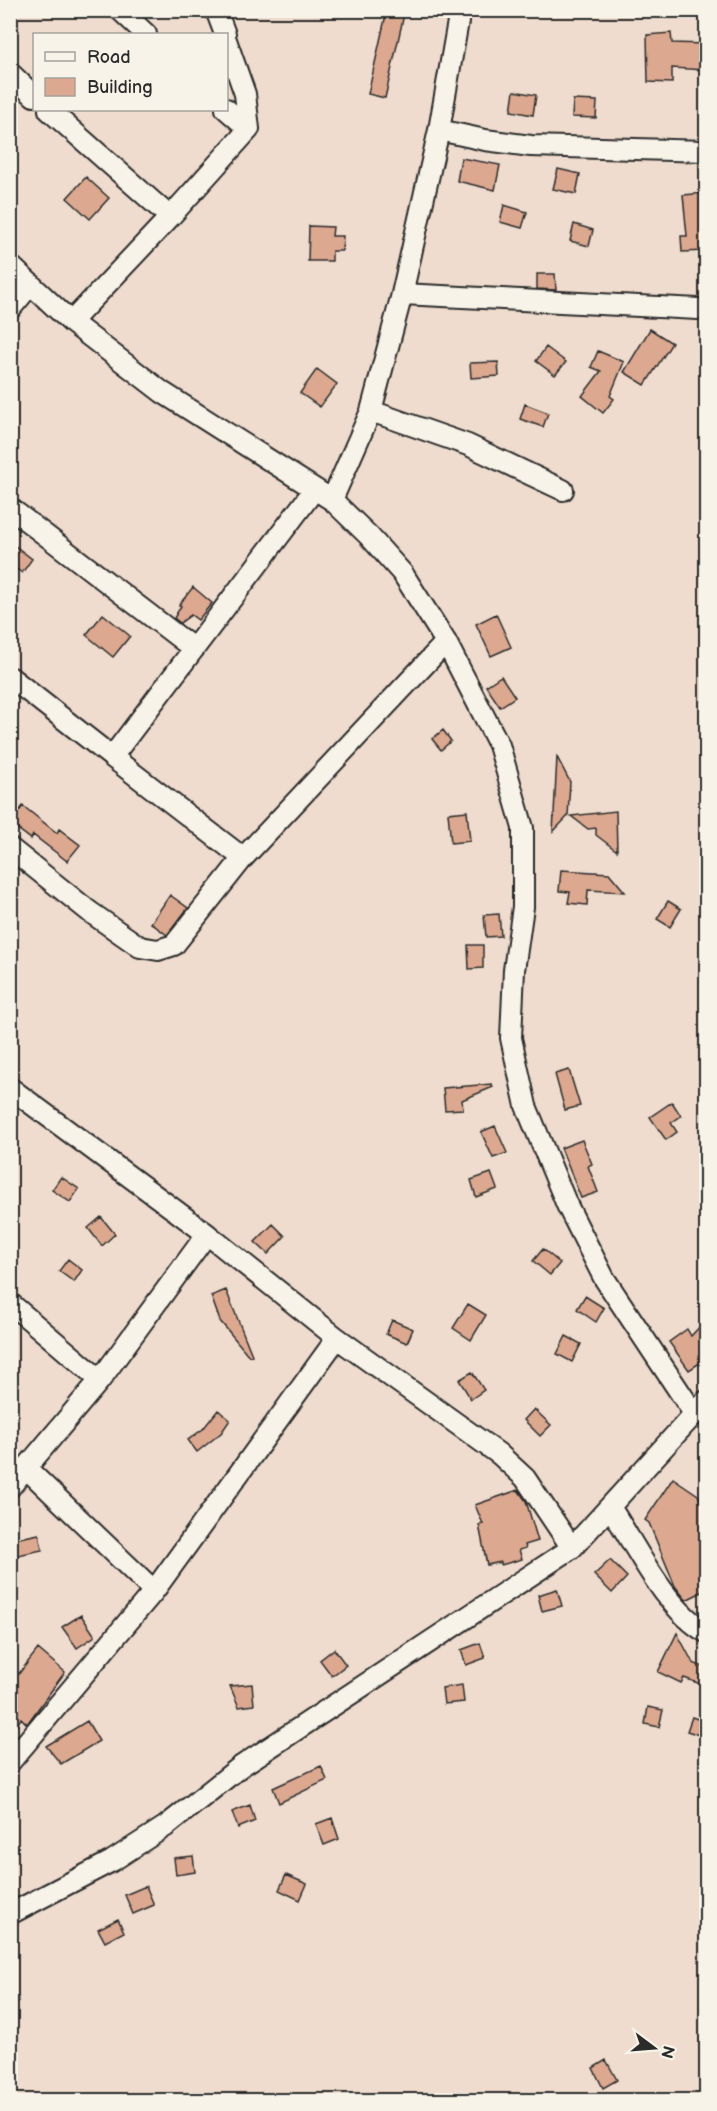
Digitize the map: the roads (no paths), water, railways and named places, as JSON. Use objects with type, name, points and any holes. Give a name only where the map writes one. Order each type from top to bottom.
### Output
[{"type":"street","points":[[120,10],[145,33]]},
{"type":"street","points":[[216,10],[225,33]]},
{"type":"street","points":[[332,500],[371,411],[402,294],[439,130],[460,10]]},
{"type":"street","points":[[71,322],[249,129],[245,94],[228,46]]},
{"type":"street","points":[[10,73],[33,95]]},
{"type":"street","points":[[50,111],[170,217]]},
{"type":"street","points":[[228,111],[249,129]]},
{"type":"street","points":[[439,130],[485,140],[531,146],[706,151]]},
{"type":"street","points":[[10,265],[71,322],[162,392],[332,500],[403,574],[446,642],[500,745],[523,828],[523,907],[514,970],[511,1038],[526,1106],[567,1205],[604,1278],[701,1408],[572,1548],[240,1767],[166,1826],[112,1861],[10,1914]]},
{"type":"street","points":[[10,309],[31,284]]},
{"type":"street","points":[[402,294],[698,309]]},
{"type":"street","points":[[371,411],[468,445],[563,490]]},
{"type":"street","points":[[112,758],[314,490]]},
{"type":"street","points":[[10,508],[194,648]]},
{"type":"street","points":[[10,848],[90,912],[140,947],[158,950],[174,945],[243,858],[446,642]]},
{"type":"street","points":[[10,677],[243,858]]},
{"type":"street","points":[[10,1089],[207,1234],[337,1338],[499,1454],[525,1478],[572,1548]]},
{"type":"street","points":[[10,1487],[99,1380],[207,1234]]},
{"type":"street","points":[[10,1303],[99,1380]]},
{"type":"street","points":[[10,1762],[154,1591],[337,1338]]},
{"type":"street","points":[[27,1469],[154,1591]]},
{"type":"street","points":[[610,1507],[671,1600],[694,1625],[706,1632]]}]
